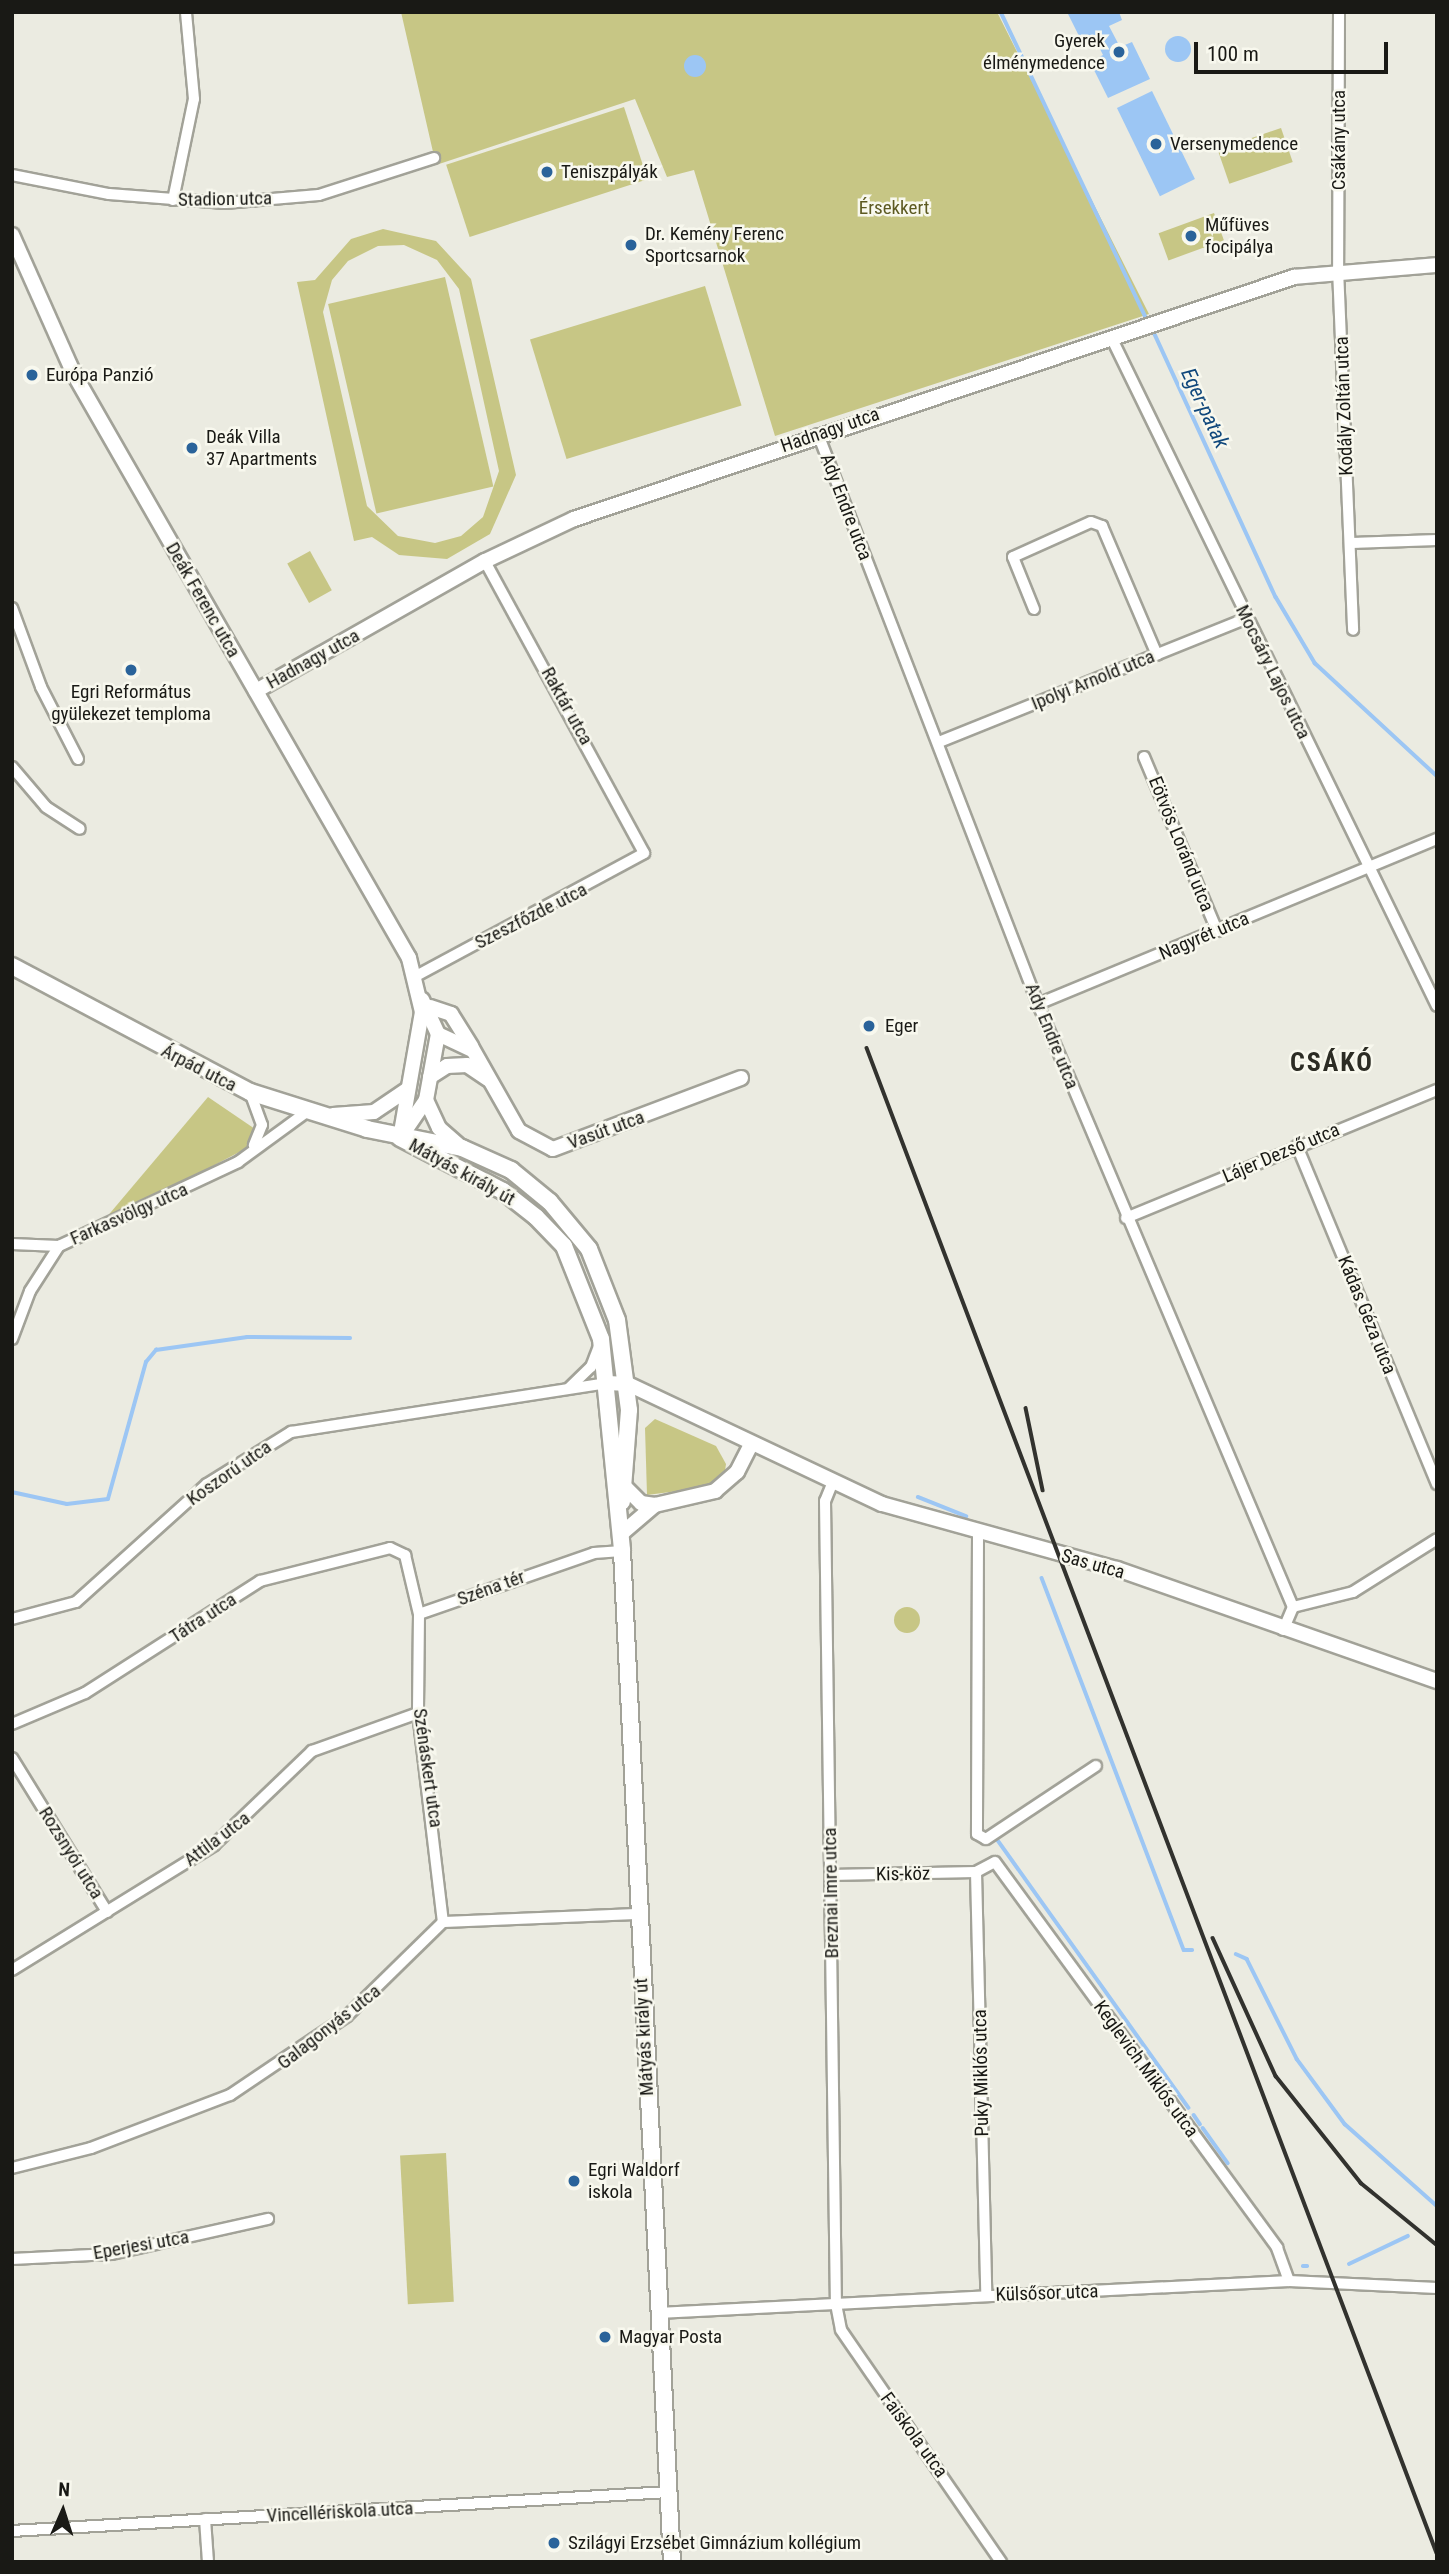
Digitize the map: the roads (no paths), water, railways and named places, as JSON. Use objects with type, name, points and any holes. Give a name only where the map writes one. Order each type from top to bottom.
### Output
[{"type":"main road","name":"Árpád utca","points":[[12,966],[250,1093],[400,1138]]},
{"type":"main road","name":"Mátyás király út","points":[[400,1138],[462,1148],[511,1170],[578,1229],[608,1291],[628,1384],[625,1487],[620,1511]]},
{"type":"main road","name":"Mátyás király út","points":[[400,1138],[503,1191],[536,1217],[570,1258],[601,1339],[620,1511],[637,1914],[672,2562]]},
{"type":"street","points":[[173,200],[194,99],[186,12]]},
{"type":"street","name":"Csákány utca","points":[[1338,269],[1339,12]]},
{"type":"street","name":"Stadion utca","points":[[12,175],[173,200],[319,195],[434,158]]},
{"type":"street","name":"Deák Ferenc utca","points":[[12,235],[74,374],[416,976],[424,1006],[420,1046],[408,1089],[400,1138]]},
{"type":"street","name":"Hadnagy utca","points":[[256,691],[485,561],[575,519],[818,434],[1166,319],[1338,269],[1437,265]]},
{"type":"street","name":"Kodály Zoltán utca","points":[[1338,269],[1353,630]]},
{"type":"street","name":"Mocsáry Lajos utca","points":[[1111,337],[1437,1006]]},
{"type":"street","name":"Ady Endre utca","points":[[818,434],[1038,1004],[1126,1218],[1293,1607]]},
{"type":"street","points":[[1034,609],[1013,557],[1091,522],[1102,526],[1157,655]]},
{"type":"street","points":[[1350,543],[1437,540]]},
{"type":"street","name":"Raktár utca","points":[[485,561],[644,853]]},
{"type":"street","points":[[12,608],[41,687],[78,759]]},
{"type":"street","name":"Ipolyi Arnold utca","points":[[939,742],[1247,618]]},
{"type":"street","name":"Eötvös Loránd utca","points":[[1144,757],[1217,931]]},
{"type":"street","points":[[12,767],[46,807],[80,829]]},
{"type":"street","name":"Nagyrét utca","points":[[1038,1004],[1437,839]]},
{"type":"street","name":"Szeszfőzde utca","points":[[416,976],[644,853]]},
{"type":"street","points":[[400,1138],[426,1100],[438,1034],[424,1006]]},
{"type":"street","name":"Vasút utca","points":[[424,1006],[461,1024],[519,1130],[553,1149],[741,1079]]},
{"type":"street","points":[[420,1046],[438,1034]]},
{"type":"street","points":[[438,1034],[473,1050]]},
{"type":"street","points":[[430,1077],[447,1066],[467,1065],[490,1080]]},
{"type":"street","points":[[315,1113],[374,1112],[408,1089]]},
{"type":"street","name":"Lájer Dezső utca","points":[[1126,1218],[1437,1090]]},
{"type":"street","points":[[250,1093],[262,1125],[252,1149]]},
{"type":"street","points":[[426,1100],[439,1128],[462,1148]]},
{"type":"street","name":"Farkasvölgy utca","points":[[12,1339],[30,1291],[59,1246],[201,1181],[315,1113]]},
{"type":"street","name":"Kádas Géza utca","points":[[1297,1146],[1437,1484]]},
{"type":"street","points":[[12,1244],[59,1246]]},
{"type":"street","points":[[569,1388],[591,1367],[601,1339]]},
{"type":"street","name":"Sas utca","points":[[607,1383],[628,1384],[832,1484],[978,1535],[1117,1569],[1283,1630],[1437,1681]]},
{"type":"street","name":"Koszorú utca","points":[[12,1619],[76,1602],[206,1484],[256,1450],[291,1432],[607,1383]]},
{"type":"street","points":[[625,1487],[641,1503],[655,1505],[715,1491],[737,1472],[750,1446]]},
{"type":"street","name":"Breznai Imre utca","points":[[832,1484],[825,1501],[836,2304]]},
{"type":"street","points":[[621,1534],[655,1505]]},
{"type":"street","points":[[978,1535],[977,1834],[986,1839],[1096,1766]]},
{"type":"street","points":[[1283,1630],[1293,1607],[1353,1591],[1437,1539]]},
{"type":"street","name":"Tátra utca","points":[[12,1724],[85,1693],[260,1581],[348,1554],[390,1548],[405,1555],[419,1614]]},
{"type":"street","name":"Széna tér","points":[[419,1614],[594,1553],[622,1551]]},
{"type":"street","name":"Szénáskert utca","points":[[419,1614],[418,1713],[443,1922]]},
{"type":"street","name":"Attila utca","points":[[12,1970],[214,1845],[312,1751],[418,1713]]},
{"type":"street","name":"Rozsnyói utca","points":[[12,1758],[107,1912]]},
{"type":"street","name":"Keglevich Miklós utca","points":[[976,1872],[995,1862],[1277,2248],[1289,2281]]},
{"type":"street","name":"Kis-köz","points":[[830,1875],[976,1872]]},
{"type":"street","name":"Puky Miklós utca","points":[[976,1872],[986,2295]]},
{"type":"street","points":[[443,1922],[637,1914]]},
{"type":"street","name":"Galagonyás utca","points":[[12,2168],[91,2148],[230,2095],[347,2016],[443,1922]]},
{"type":"street","name":"Eperjesi utca","points":[[12,2259],[111,2254],[268,2219]]},
{"type":"street","name":"Külsősor utca","points":[[658,2313],[1289,2281],[1437,2288]]},
{"type":"street","name":"Faiskola utca","points":[[836,2304],[841,2330],[1001,2562]]},
{"type":"street","name":"Vincellériskola utca","points":[[12,2531],[668,2492]]},
{"type":"street","points":[[205,2519],[208,2562]]},
{"type":"water","name":"Gyerek élménymedence","points":[[1067,12],[1119,12],[1122,20],[1109,26],[1120,47],[1132,42],[1150,79],[1108,98],[1090,62],[1103,55],[1093,35],[1081,40]]},
{"type":"water","points":[[1178,36],[1187,40],[1191,49],[1187,58],[1178,62],[1169,58],[1165,49],[1169,40]]},
{"type":"water","points":[[695,55],[705,62],[706,66],[699,76],[695,77],[685,70],[684,66],[691,56]]},
{"type":"water","name":"Versenymedence","points":[[1152,91],[1195,179],[1160,196],[1117,108]]},
{"type":"waterway","name":"Eger-patak","points":[[1001,12],[1149,323]]},
{"type":"waterway","name":"Eger-patak","points":[[1153,330],[1276,597],[1315,663],[1437,776]]},
{"type":"waterway","points":[[12,1492],[67,1504],[108,1499],[146,1362],[156,1350],[247,1337],[350,1338]]},
{"type":"waterway","points":[[918,1497],[966,1516]]},
{"type":"waterway","points":[[1042,1578],[1184,1950],[1192,1950]]},
{"type":"waterway","points":[[997,1839],[1189,2108]]},
{"type":"waterway","points":[[1236,1954],[1247,1959],[1297,2059],[1345,2124],[1437,2206]]},
{"type":"waterway","points":[[1194,2115],[1200,2124]]},
{"type":"waterway","points":[[1203,2128],[1228,2163]]},
{"type":"waterway","points":[[1349,2264],[1408,2236]]},
{"type":"railway","points":[[867,1048],[1437,2553]]},
{"type":"railway","points":[[1026,1408],[1043,1490]]},
{"type":"railway","points":[[1213,1938],[1276,2076],[1361,2183],[1437,2245]]},
{"type":"place","name":"Gyerek élménymedence","points":[[1119,52]]},
{"type":"place","name":"Versenymedence","points":[[1156,144]]},
{"type":"place","name":"Teniszpályák","points":[[547,172]]},
{"type":"place","name":"Műfüves focipálya","points":[[1191,236]]},
{"type":"place","name":"Dr. Kemény Ferenc Sportcsarnok","points":[[631,245]]},
{"type":"place","name":"Európa Panzió","points":[[32,375]]},
{"type":"place","name":"Deák Villa 37 Apartments","points":[[192,448]]},
{"type":"place","name":"Egri Református gyülekezet temploma","points":[[131,670]]},
{"type":"place","name":"Eger","points":[[869,1026]]},
{"type":"place","name":"Egri Waldorf iskola","points":[[574,2181]]},
{"type":"place","name":"Magyar Posta","points":[[605,2337]]},
{"type":"place","name":"Szilágyi Erzsébet Gimnázium kollégium","points":[[554,2543]]},
{"type":"district","name":"CSÁKÓ","points":[[1332,1063]]},
{"type":"park label","name":"Érsekkert","points":[[894,208]]}]
